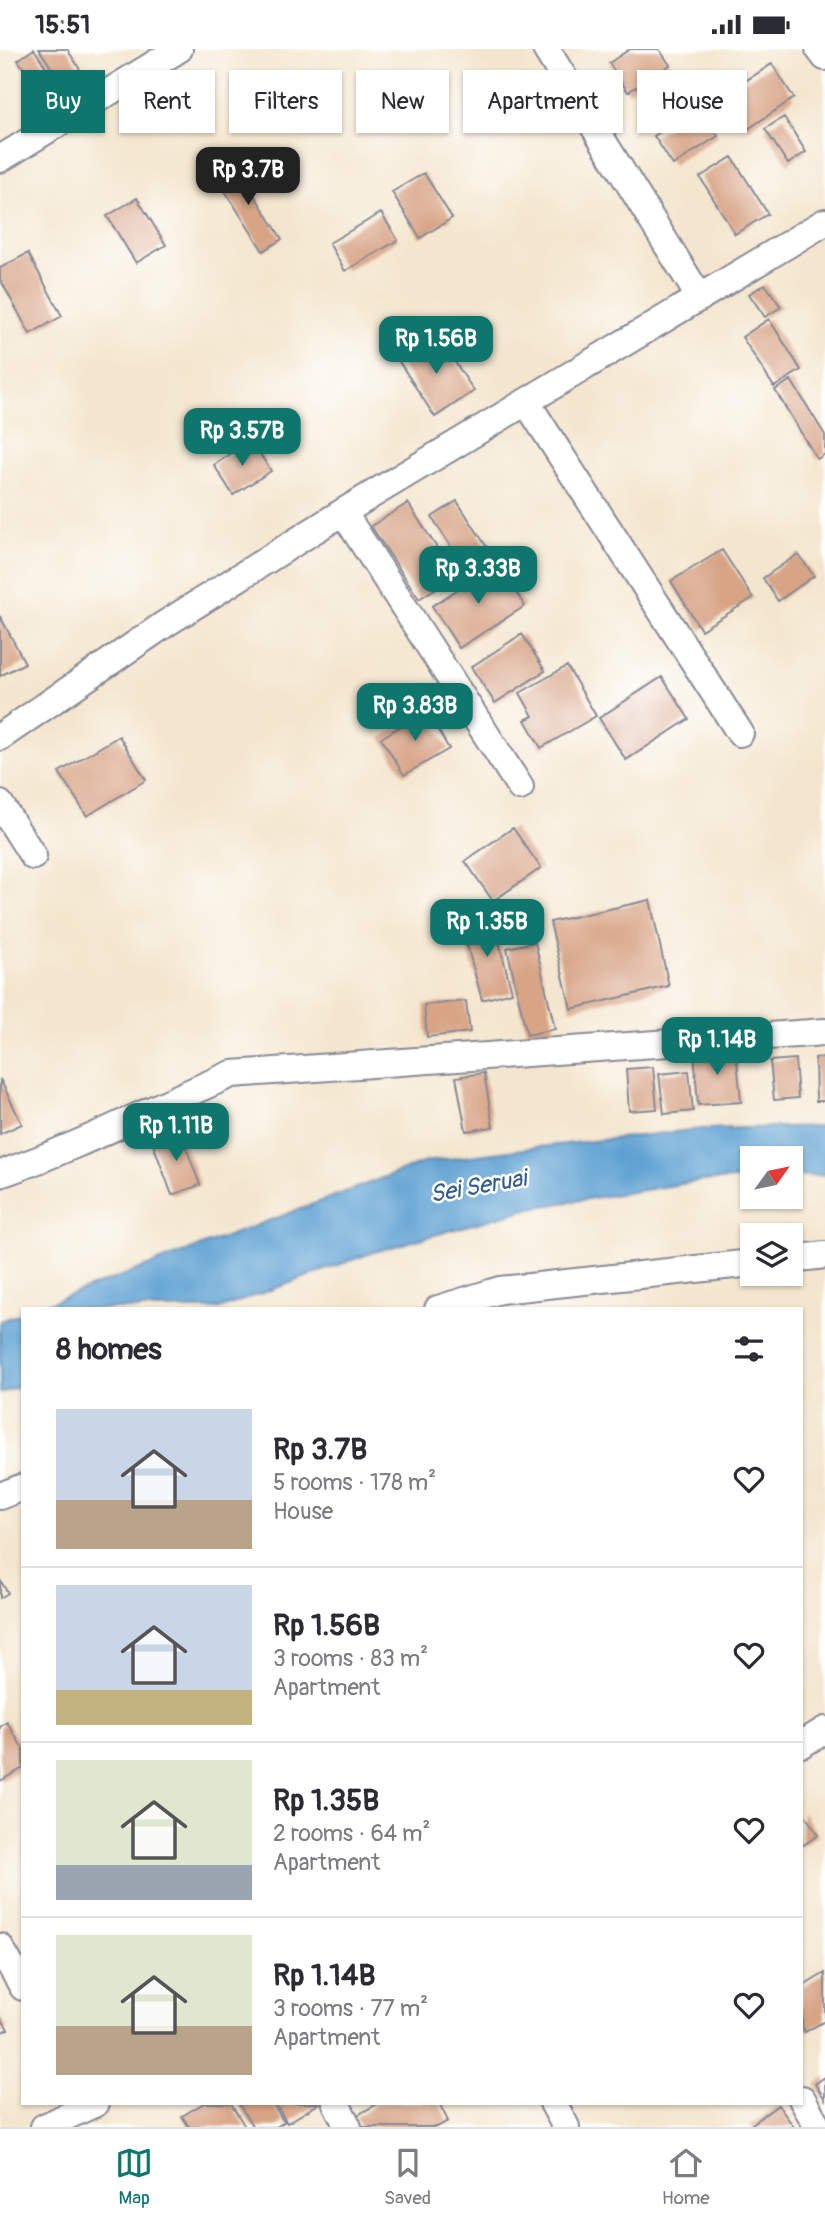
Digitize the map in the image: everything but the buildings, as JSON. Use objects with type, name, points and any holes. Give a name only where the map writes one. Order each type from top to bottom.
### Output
[{"type":"street","points":[[0,159],[179,49]]},
{"type":"street","points":[[546,49],[701,297]]},
{"type":"street","points":[[819,49],[825,57]]},
{"type":"street","points":[[0,737],[164,624],[343,512],[825,222]]},
{"type":"street","points":[[527,403],[740,733]]},
{"type":"street","points":[[343,512],[520,787]]},
{"type":"street","points":[[0,804],[33,856]]},
{"type":"street","points":[[0,1174],[43,1159],[232,1074],[825,1032]]},
{"type":"street","points":[[803,1258],[825,1255]]},
{"type":"street","points":[[445,1307],[500,1290],[740,1264]]},
{"type":"street","points":[[0,1496],[21,1488]]},
{"type":"street","points":[[803,1743],[825,1730]]},
{"type":"street","points":[[0,1947],[21,1984]]},
{"type":"street","points":[[803,2101],[818,2127]]},
{"type":"street","points":[[337,2105],[348,2127]]},
{"type":"street","points":[[554,2105],[566,2127]]},
{"type":"street","points":[[44,2127],[94,2110]]},
{"type":"water","name":"Sei Seruai","points":[[825,1126],[825,1175],[803,1176],[803,1146],[740,1146],[740,1179],[700,1181],[531,1208],[374,1252],[224,1307],[38,1307],[425,1162],[701,1129]]},
{"type":"water","points":[[21,1314],[21,1386],[0,1393],[0,1321]]}]
